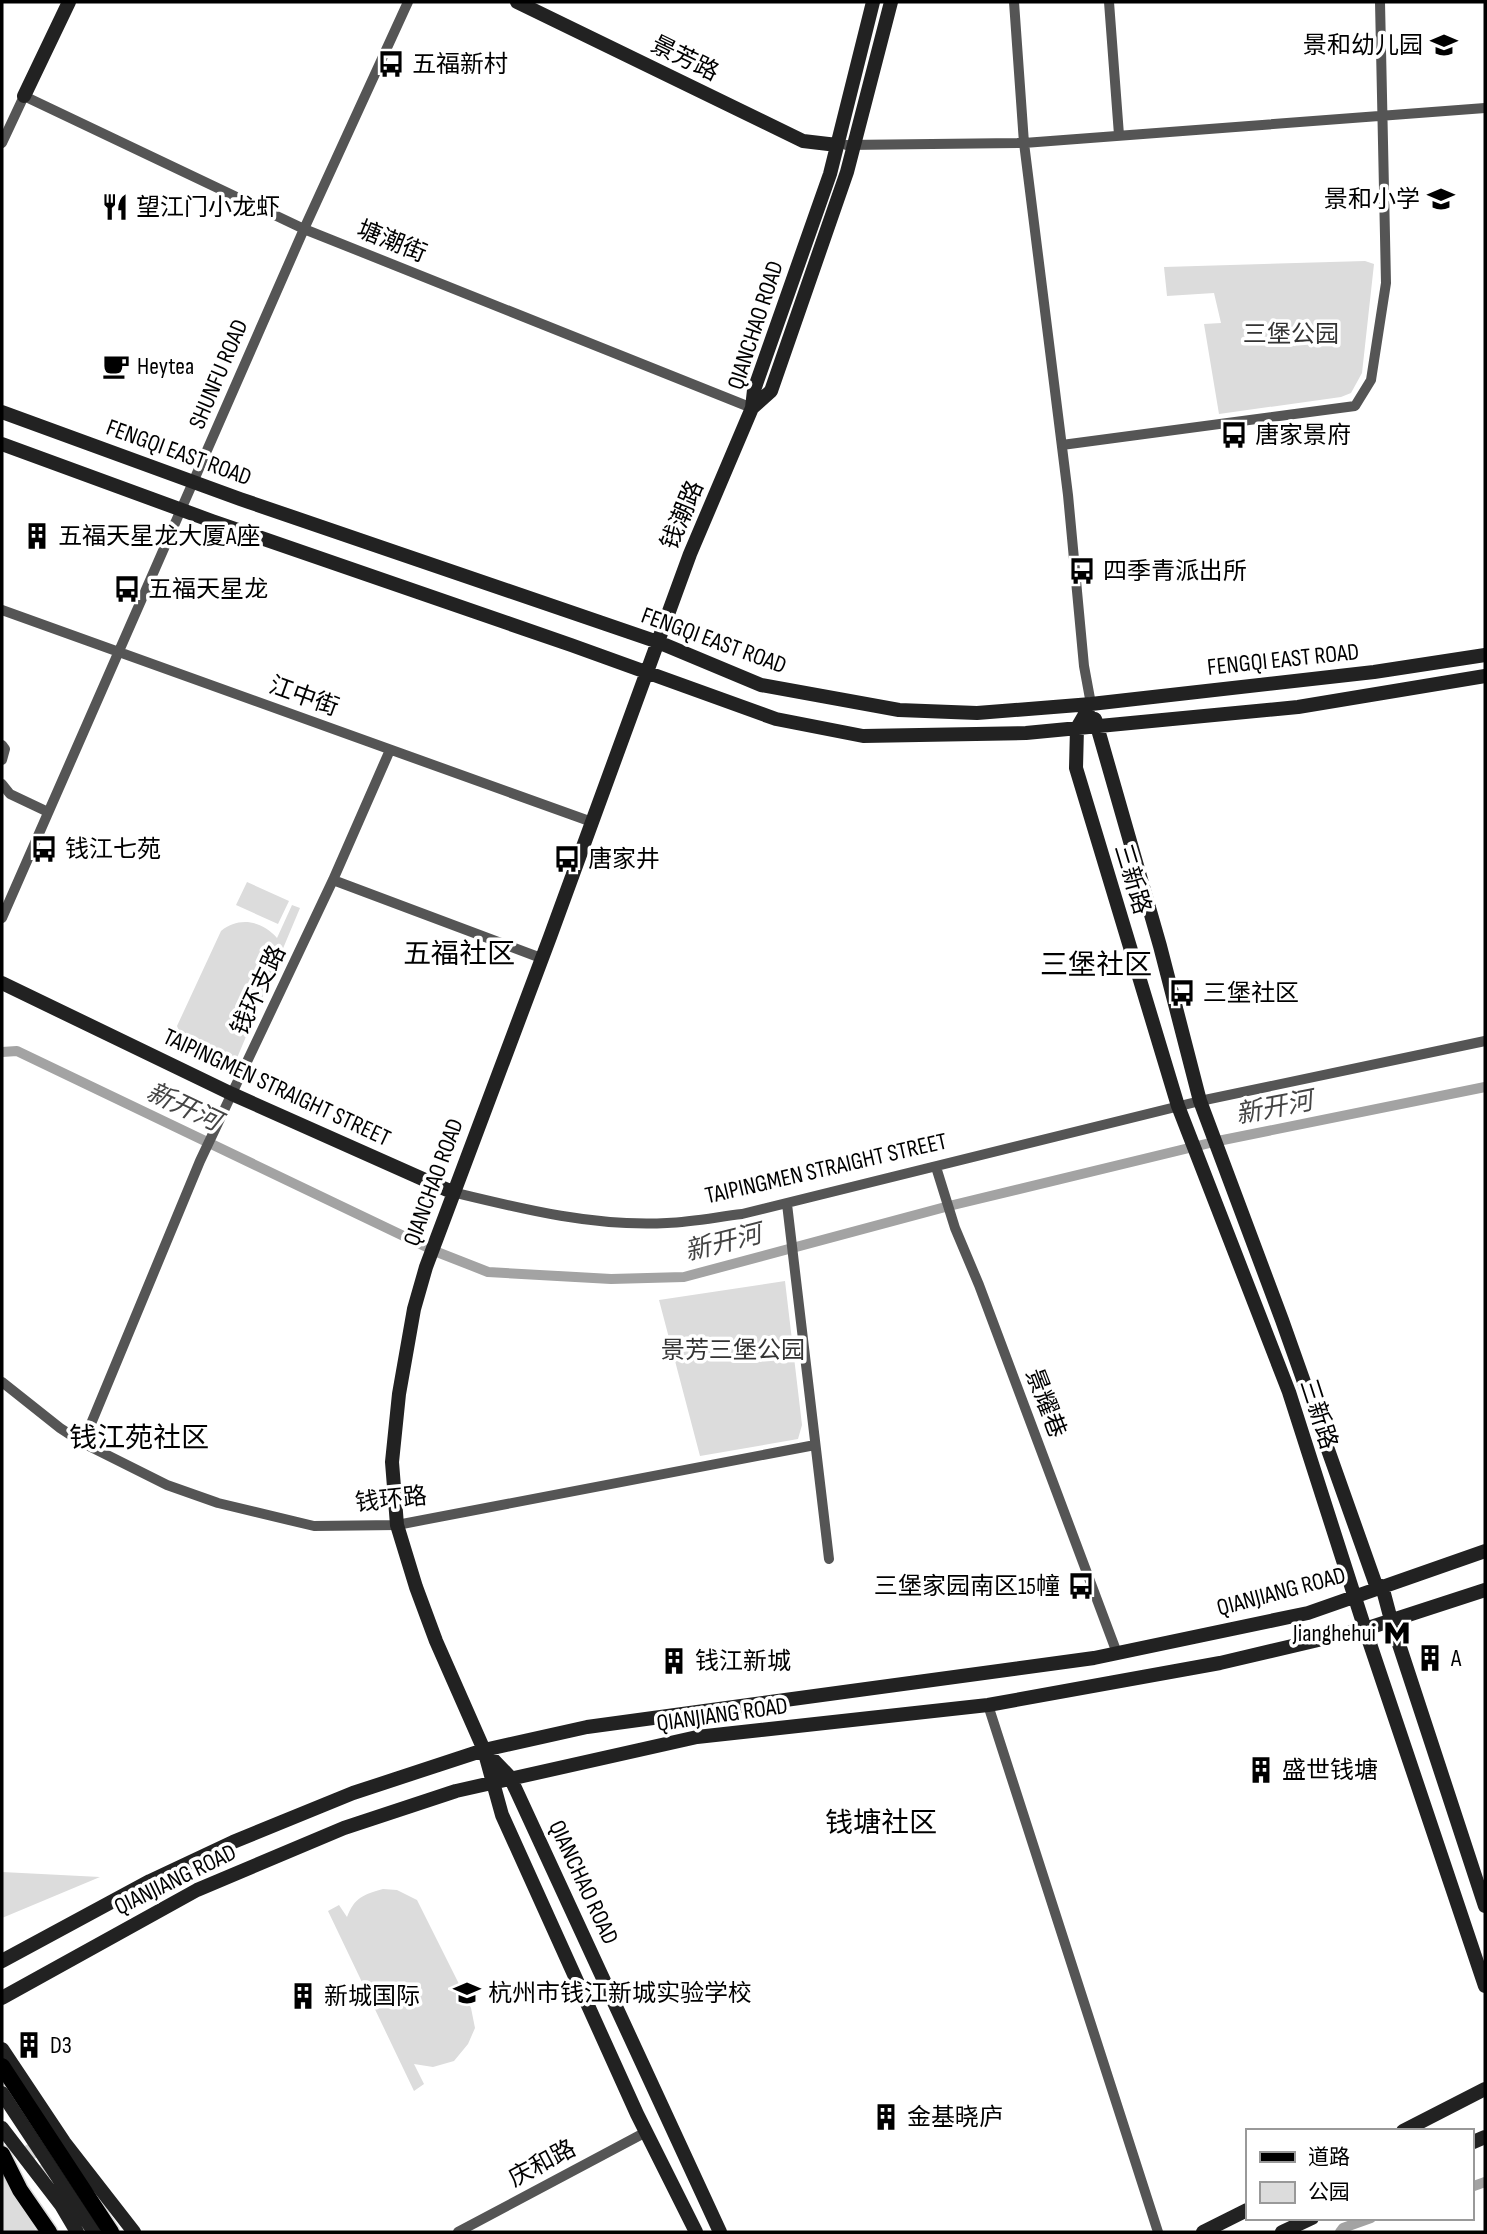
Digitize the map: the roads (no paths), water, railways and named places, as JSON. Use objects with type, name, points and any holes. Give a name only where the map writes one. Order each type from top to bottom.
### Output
[{"type":"main road","points":[[24,96],[69,2]]},
{"type":"main road","name":"景芳路","points":[[517,2],[803,141],[837,145]]},
{"type":"main road","name":"QIANCHAO ROAD","points":[[752,408],[754,390],[830,174],[873,2]]},
{"type":"main road","name":"QIANCHAO ROAD","points":[[752,408],[771,391],[855,146],[891,2]]},
{"type":"main road","name":"钱潮路","points":[[658,642],[690,554],[752,408]]},
{"type":"main road","name":"FENGQI EAST ROAD","points":[[2,412],[195,482],[658,642],[761,685],[899,710],[977,713],[1091,704],[1374,672],[1485,655]]},
{"type":"main road","name":"FENGQI EAST ROAD","points":[[2,444],[776,719],[863,736],[978,735],[1298,707],[1485,676]]},
{"type":"main road","name":"QIANCHAO ROAD","points":[[658,642],[426,1267],[414,1309],[399,1394],[392,1462],[397,1525],[416,1587],[436,1641],[484,1749],[502,1815],[646,2132],[696,2232]]},
{"type":"main road","name":"三新路","points":[[1091,704],[1160,946],[1200,1101],[1380,1587],[1485,1906]]},
{"type":"main road","name":"三新路","points":[[1091,704],[1077,728],[1076,768],[1178,1106],[1289,1392],[1354,1596],[1485,1986]]},
{"type":"main road","name":"TAIPINGMEN STRAIGHT STREET","points":[[2,983],[232,1094],[452,1192]]},
{"type":"main road","name":"QIANJIANG ROAD","points":[[2,1961],[150,1881],[233,1843],[353,1793],[484,1749],[587,1727],[811,1698],[1117,1653],[1308,1612],[1485,1551]]},
{"type":"main road","name":"QIANJIANG ROAD","points":[[2,1998],[197,1890],[344,1828],[456,1791],[697,1737],[988,1704],[1220,1663],[1365,1629],[1485,1590]]},
{"type":"main road","name":"QIANCHAO ROAD","points":[[484,1749],[510,1777],[720,2232]]},
{"type":"main road","points":[[2,2049],[64,2142],[134,2232]]},
{"type":"main road","points":[[2,2066],[111,2232]]},
{"type":"main road","points":[[1407,2129],[1485,2089]]},
{"type":"main road","points":[[2,2093],[94,2232]]},
{"type":"main road","points":[[2,2128],[61,2205],[77,2232]]},
{"type":"main road","points":[[2,2154],[20,2190],[49,2232]]},
{"type":"main road","points":[[1203,2232],[1246,2210]]},
{"type":"main road","points":[[1282,2232],[1308,2220]]},
{"type":"street","name":"SHUNFU ROAD","points":[[2,918],[304,229],[408,2]]},
{"type":"street","points":[[1014,2],[1024,143],[1062,444],[1084,666],[1091,704]]},
{"type":"street","points":[[1109,2],[1119,135]]},
{"type":"street","points":[[1062,444],[1355,406],[1371,380],[1386,283],[1380,2]]},
{"type":"street","points":[[2,143],[24,96]]},
{"type":"street","name":"塘潮街","points":[[24,96],[304,229],[752,408]]},
{"type":"street","points":[[837,145],[1024,143],[1485,108]]},
{"type":"street","name":"江中街","points":[[2,610],[592,822]]},
{"type":"street","points":[[2,745],[5,749],[2,760]]},
{"type":"street","name":"钱环支路","points":[[83,1443],[200,1161],[333,880],[390,750]]},
{"type":"street","points":[[2,784],[10,794],[48,812]]},
{"type":"street","points":[[333,880],[541,958]]},
{"type":"street","name":"TAIPINGMEN STRAIGHT STREET","points":[[452,1192],[530,1211],[596,1220],[665,1223],[742,1214],[1178,1106],[1485,1041]]},
{"type":"street","name":"景耀巷","points":[[936,1167],[955,1228],[1117,1653]]},
{"type":"street","points":[[787,1204],[829,1559]]},
{"type":"street","name":"钱环路","points":[[2,1382],[60,1429],[167,1485],[218,1503],[314,1526],[397,1525],[815,1445]]},
{"type":"street","points":[[988,1704],[1158,2232]]},
{"type":"street","name":"庆和路","points":[[458,2232],[646,2132]]},
{"type":"waterway","name":"新开河","points":[[2,1052],[17,1051],[437,1252],[488,1272],[611,1279],[684,1277],[949,1206],[1218,1141],[1485,1087]]},
{"type":"waterway","points":[[1473,2186],[1485,2182]]},
{"type":"waterway","points":[[1340,2232],[1343,2228],[1365,2220]]},
{"type":"tunnel","points":[[2,2082],[16,2103]]},
{"type":"tunnel","points":[[28,2144],[85,2232]]},
{"type":"place","name":"景和幼儿园","points":[[1444,45]]},
{"type":"place","name":"五福新村","points":[[391,64]]},
{"type":"place","name":"景和小学","points":[[1441,199]]},
{"type":"place","name":"望江门小龙虾","points":[[115,207]]},
{"type":"place","name":"Heytea","points":[[116,366]]},
{"type":"place","name":"唐家景府","points":[[1234,435]]},
{"type":"place","name":"五福天星龙大厦A座","points":[[37,536]]},
{"type":"place","name":"四季青派出所","points":[[1082,571]]},
{"type":"place","name":"五福天星龙","points":[[127,589]]},
{"type":"place","name":"钱江七苑","points":[[44,849]]},
{"type":"place","name":"唐家井","points":[[567,859]]},
{"type":"place","name":"三堡社区","points":[[1182,993]]},
{"type":"place","name":"三堡家园南区15幢","points":[[1081,1586]]},
{"type":"place","name":"Jianghehui","points":[[1397,1633]]},
{"type":"place","name":"A","points":[[1430,1658]]},
{"type":"place","name":"钱江新城","points":[[674,1661]]},
{"type":"place","name":"盛世钱塘","points":[[1261,1770]]},
{"type":"place","name":"杭州市钱江新城实验学校","points":[[467,1993]]},
{"type":"place","name":"新城国际","points":[[303,1996]]},
{"type":"place","name":"D3","points":[[29,2045]]},
{"type":"place","name":"金基晓庐","points":[[886,2117]]},
{"type":"district","name":"五福社区","points":[[459,953]]},
{"type":"district","name":"三堡社区","points":[[1096,964]]},
{"type":"district","name":"钱江苑社区","points":[[139,1437]]},
{"type":"district","name":"钱塘社区","points":[[881,1822]]},
{"type":"park label","name":"三堡公园","points":[[1291,334]]},
{"type":"park label","name":"景芳三堡公园","points":[[733,1350]]}]
